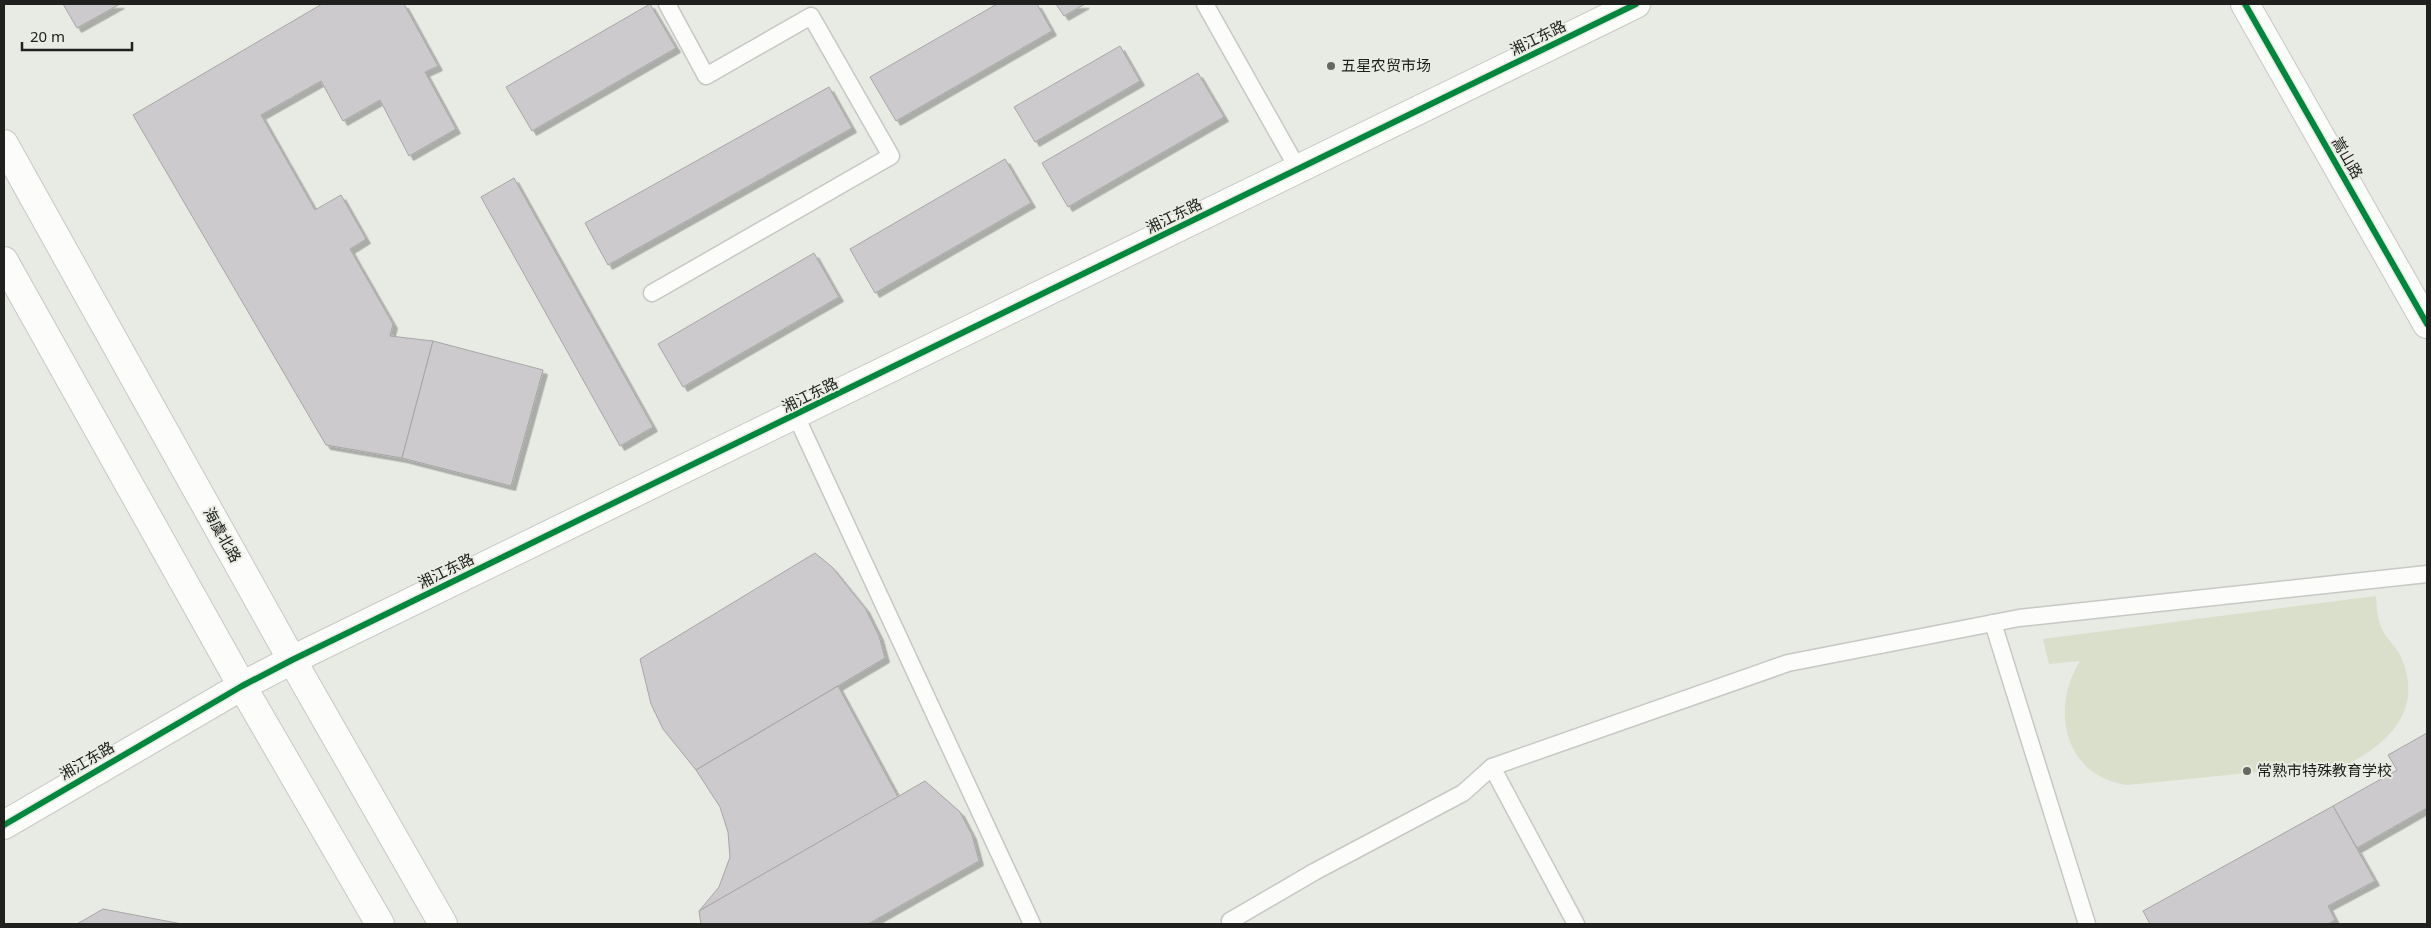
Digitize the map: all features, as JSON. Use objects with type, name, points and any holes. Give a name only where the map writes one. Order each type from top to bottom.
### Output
[{"type":"street","name":"湘江东路","points":[[4,825],[242,686],[292,660],[796,416],[1636,4]]},
{"type":"street","name":"嵩山路","points":[[2245,4],[2427,324]]},
{"type":"street","name":"海虞北路","points":[[4,144],[292,660],[443,924]]},
{"type":"street","points":[[4,260],[242,686],[380,924]]},
{"type":"lane","points":[[652,293],[891,156],[811,16],[706,76],[667,4]]},
{"type":"lane","points":[[1206,4],[1298,169]]},
{"type":"lane","points":[[796,416],[1032,924]]},
{"type":"lane","points":[[1232,924],[1230,921],[1314,872],[1463,793],[1492,767],[1788,663],[2019,618],[2427,574]]},
{"type":"lane","points":[[1993,623],[2087,924]]},
{"type":"lane","points":[[1492,767],[1576,924]]},
{"type":"green space","points":[[2376,596],[2380,624],[2386,636],[2397,649],[2407,673],[2408,690],[2406,706],[2391,732],[2379,744],[2350,763],[2127,785],[2106,779],[2089,769],[2077,754],[2069,738],[2065,719],[2066,699],[2071,680],[2080,661],[2049,664],[2043,639]]},
{"type":"building","points":[[63,4],[120,4],[77,28]]},
{"type":"building","points":[[322,4],[404,4],[438,66],[425,72],[456,129],[409,156],[380,100],[343,121],[321,81],[261,115],[315,210],[341,195],[366,239],[350,249],[393,324],[390,336],[433,341],[402,458],[326,445],[133,115]]},
{"type":"building","points":[[650,4],[676,48],[532,131],[506,87]]},
{"type":"building","points":[[997,4],[1037,4],[1052,31],[896,121],[870,77]]},
{"type":"building","points":[[1056,4],[1085,4],[1064,16]]},
{"type":"building","points":[[1120,46],[1140,81],[1035,142],[1014,107]]},
{"type":"building","points":[[1198,73],[1224,117],[1068,207],[1042,163]]},
{"type":"building","points":[[829,87],[852,128],[608,265],[585,223]]},
{"type":"building","points":[[1005,159],[1031,203],[875,293],[850,249]]},
{"type":"building","points":[[514,178],[653,427],[620,446],[481,197]]},
{"type":"building","points":[[814,253],[839,297],[683,387],[658,344]]},
{"type":"building","points":[[433,341],[543,370],[511,486],[402,458]]},
{"type":"building","points":[[815,553],[832,567],[865,608],[879,636],[885,658],[696,770],[663,729],[651,704],[640,659]]},
{"type":"building","points":[[838,686],[898,797],[699,911],[719,887],[730,857],[728,832],[720,807],[696,770]]},
{"type":"building","points":[[2427,733],[2427,808],[2357,848],[2333,806],[2397,770],[2388,755]]},
{"type":"building","points":[[925,781],[960,812],[972,835],[979,861],[868,924],[701,924],[699,911]]},
{"type":"building","points":[[2333,806],[2375,881],[2328,906],[2335,920],[2328,924],[2150,924],[2143,911]]},
{"type":"building","points":[[103,909],[182,924],[77,924]]},
{"type":"cycle path","points":[[4,825],[242,686],[292,660],[1636,4]]},
{"type":"cycle path","points":[[2245,4],[2427,324]]},
{"type":"place","name":"五星农贸市场","points":[[1331,66]]},
{"type":"place","name":"常熟市特殊教育学校","points":[[2247,771]]}]
